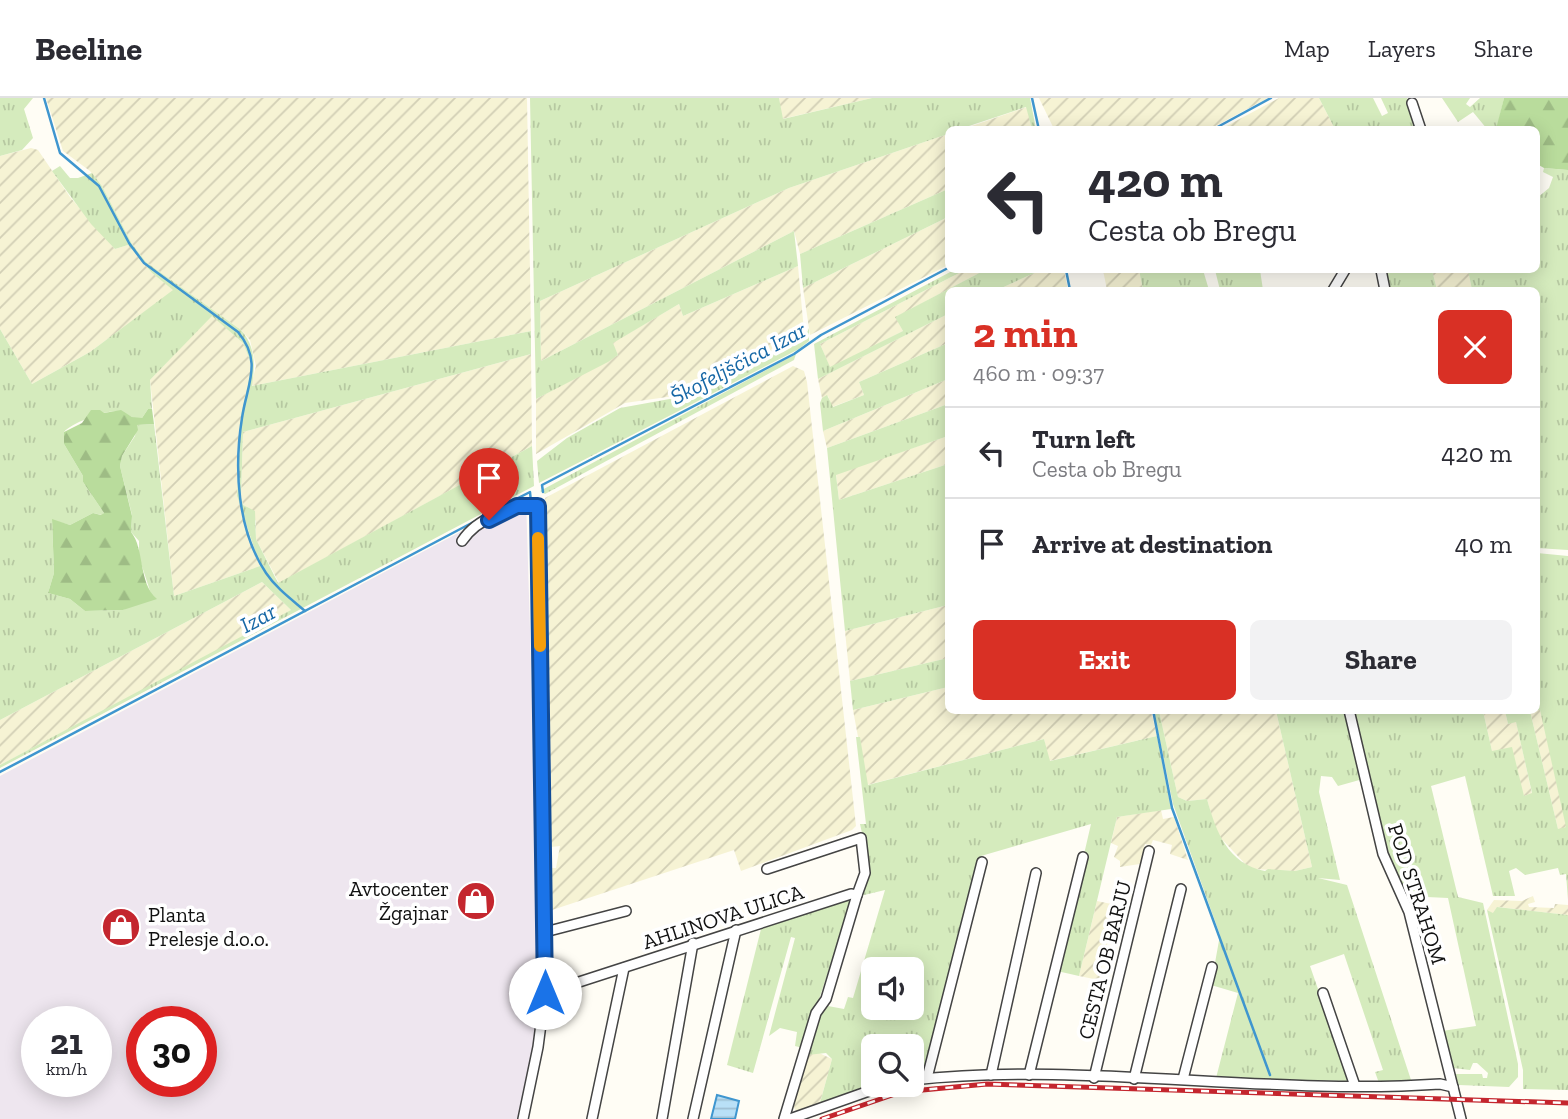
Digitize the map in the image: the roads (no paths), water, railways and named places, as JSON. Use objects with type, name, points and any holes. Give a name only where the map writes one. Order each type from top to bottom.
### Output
[{"type":"street","points":[[1412,103],[1419,126]]},
{"type":"street","points":[[462,541],[470,530],[510,509],[538,506],[545,993],[538,1047],[523,1119]]},
{"type":"street","name":"POD STRAHOM","points":[[1350,714],[1383,854],[1409,912],[1461,1119]]},
{"type":"street","points":[[767,869],[860,838],[865,873],[826,999],[816,1013],[784,1119]]},
{"type":"street","name":"CESTA OB BARJU","points":[[1094,1078],[1149,851]]},
{"type":"street","points":[[1029,1075],[1083,857]]},
{"type":"street","points":[[928,1078],[982,862]]},
{"type":"street","points":[[991,1075],[1037,873]]},
{"type":"street","points":[[1134,1079],[1181,889]]},
{"type":"street","name":"AHLINOVA ULICA","points":[[545,993],[694,943],[851,894],[857,895]]},
{"type":"street","points":[[545,932],[626,911]]},
{"type":"street","points":[[693,1119],[736,930]]},
{"type":"street","points":[[662,1119],[694,943]]},
{"type":"street","points":[[1183,1079],[1212,967]]},
{"type":"street","points":[[592,1119],[624,968]]},
{"type":"street","points":[[1323,993],[1355,1086]]},
{"type":"street","points":[[924,1078],[1029,1075],[1355,1086],[1440,1084],[1453,1087]]},
{"type":"street","points":[[790,1119],[861,1094]]},
{"type":"water","points":[[717,1095],[739,1101],[735,1119],[711,1119]]},
{"type":"waterway","points":[[44,98],[60,153],[99,186],[129,243],[144,263],[238,332],[246,343],[252,363],[238,457],[244,518],[256,556],[266,573],[305,611]]},
{"type":"waterway","points":[[1032,98],[1038,126]]},
{"type":"waterway","name":"Škofeljščica Izar","points":[[1219,126],[1271,98]]},
{"type":"waterway","name":"Škofeljščica Izar","points":[[543,492],[542,485],[794,354],[821,335],[945,270]]},
{"type":"waterway","points":[[1067,273],[1069,287]]},
{"type":"waterway","name":"Izar","points":[[489,513],[530,492],[531,502]]},
{"type":"waterway","points":[[543,502],[550,885]]},
{"type":"waterway","points":[[531,512],[538,864]]},
{"type":"waterway","name":"Izar","points":[[0,772],[483,517]]},
{"type":"waterway","points":[[1154,714],[1172,808],[1270,1075]]},
{"type":"railway","points":[[822,1119],[901,1092],[987,1084],[1568,1103]]},
{"type":"place","name":"Avtocenter Žgajnar","points":[[476,901]]},
{"type":"place","name":"Planta Prelesje d.o.o.","points":[[121,927]]}]
